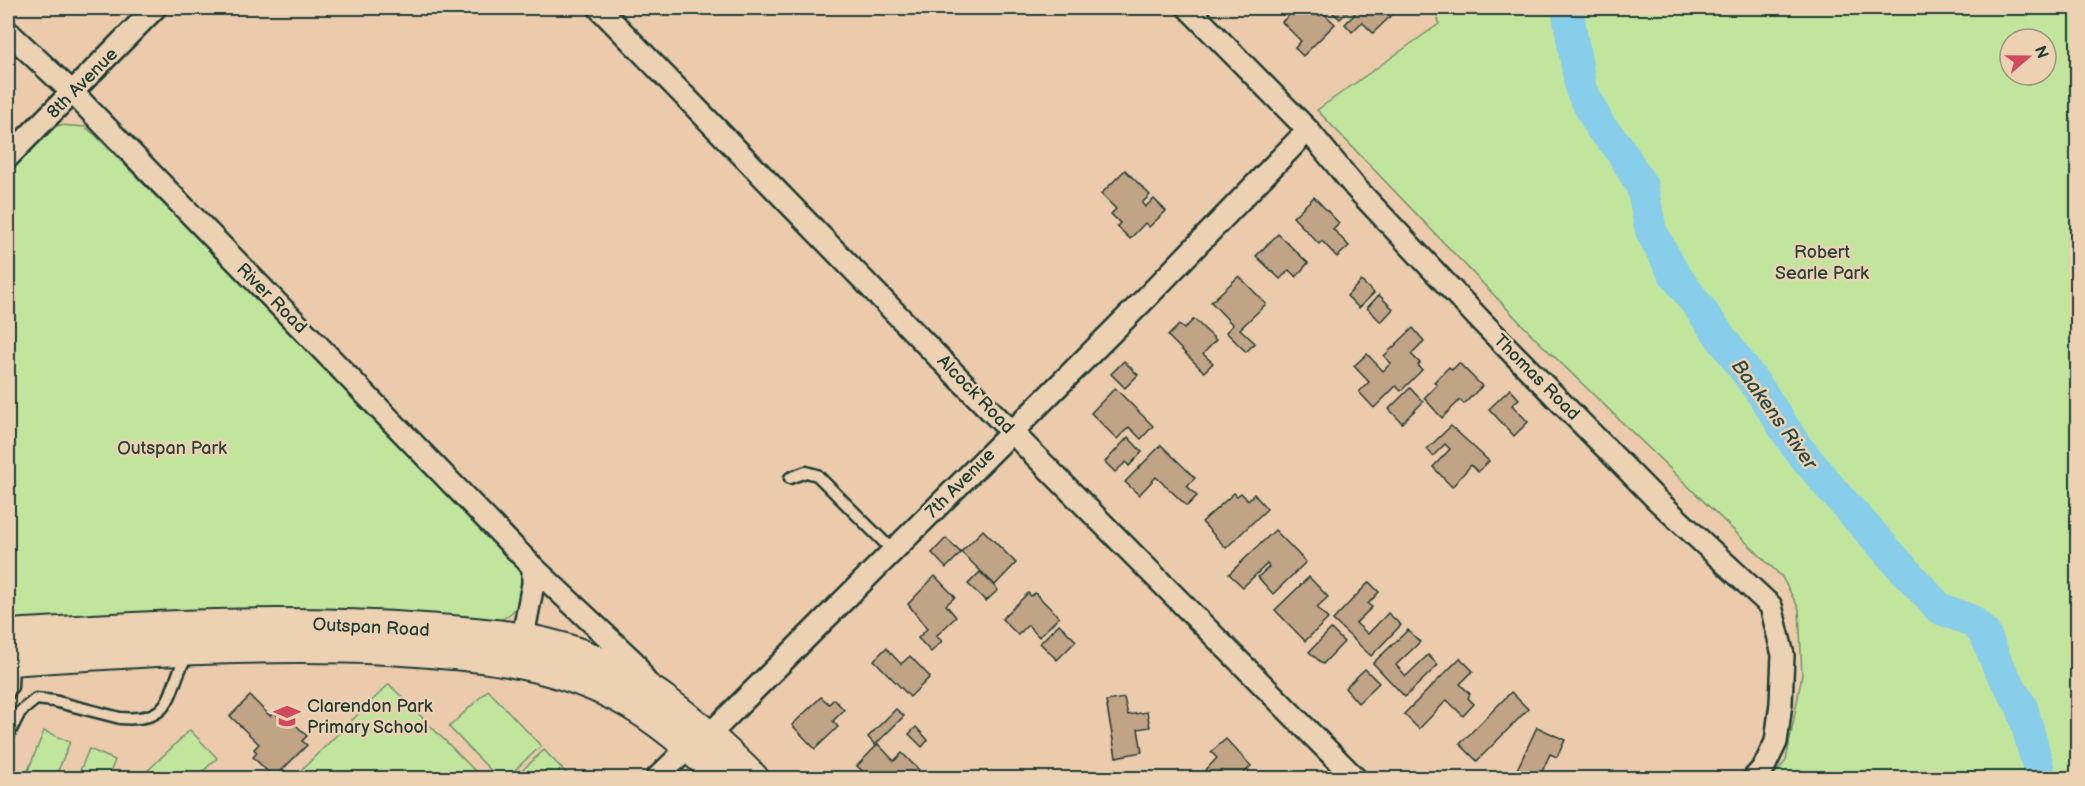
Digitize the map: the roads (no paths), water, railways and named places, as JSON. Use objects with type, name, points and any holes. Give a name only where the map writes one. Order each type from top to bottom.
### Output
[{"type":"main road","name":"Outspan Road","points":[[9,652],[240,623],[354,624],[520,650],[555,671],[620,698],[699,741]]},
{"type":"main road","name":"Outspan Road","points":[[9,652],[290,646],[468,654],[520,650],[575,652],[649,688],[699,741]]},
{"type":"main road","points":[[699,741],[723,778]]},
{"type":"main road","points":[[699,741],[753,778]]},
{"type":"street","name":"8th Avenue","points":[[8,157],[155,8]]},
{"type":"street","name":"Alcock Road","points":[[599,8],[1355,778]]},
{"type":"street","name":"Thomas Road","points":[[1188,8],[1308,130],[1355,187],[1483,323],[1657,500],[1771,606],[1783,656],[1781,703],[1776,742],[1767,761],[1754,778]]},
{"type":"street","name":"River Road","points":[[8,32],[73,93],[533,567],[634,662],[649,688]]},
{"type":"street","points":[[48,117],[81,118],[105,127]]},
{"type":"street","name":"7th Avenue","points":[[657,778],[699,741],[1013,432],[1308,130]]},
{"type":"street","points":[[520,650],[533,584],[533,567]]},
{"type":"lane","points":[[790,478],[806,472],[818,475],[893,551]]},
{"type":"lane","points":[[8,736],[20,712],[36,699],[54,701],[120,718],[130,719],[156,713],[172,696],[178,671],[192,649]]},
{"type":"lane","points":[[8,694],[13,679],[9,652]]},
{"type":"waterway","name":"Baakens River","points":[[1567,8],[1581,90],[1601,128],[1617,145],[1642,186],[1651,231],[1673,272],[1761,392],[1796,446],[1833,491],[1939,608],[1972,621],[1985,634],[1998,666],[2022,707],[2041,778]]},
{"type":"place","name":"Clarendon Park Primary School","points":[[287,716]]},
{"type":"park label","name":"Robert Searle Park","points":[[1822,262]]},
{"type":"park label","name":"Outspan Park","points":[[172,448]]}]
